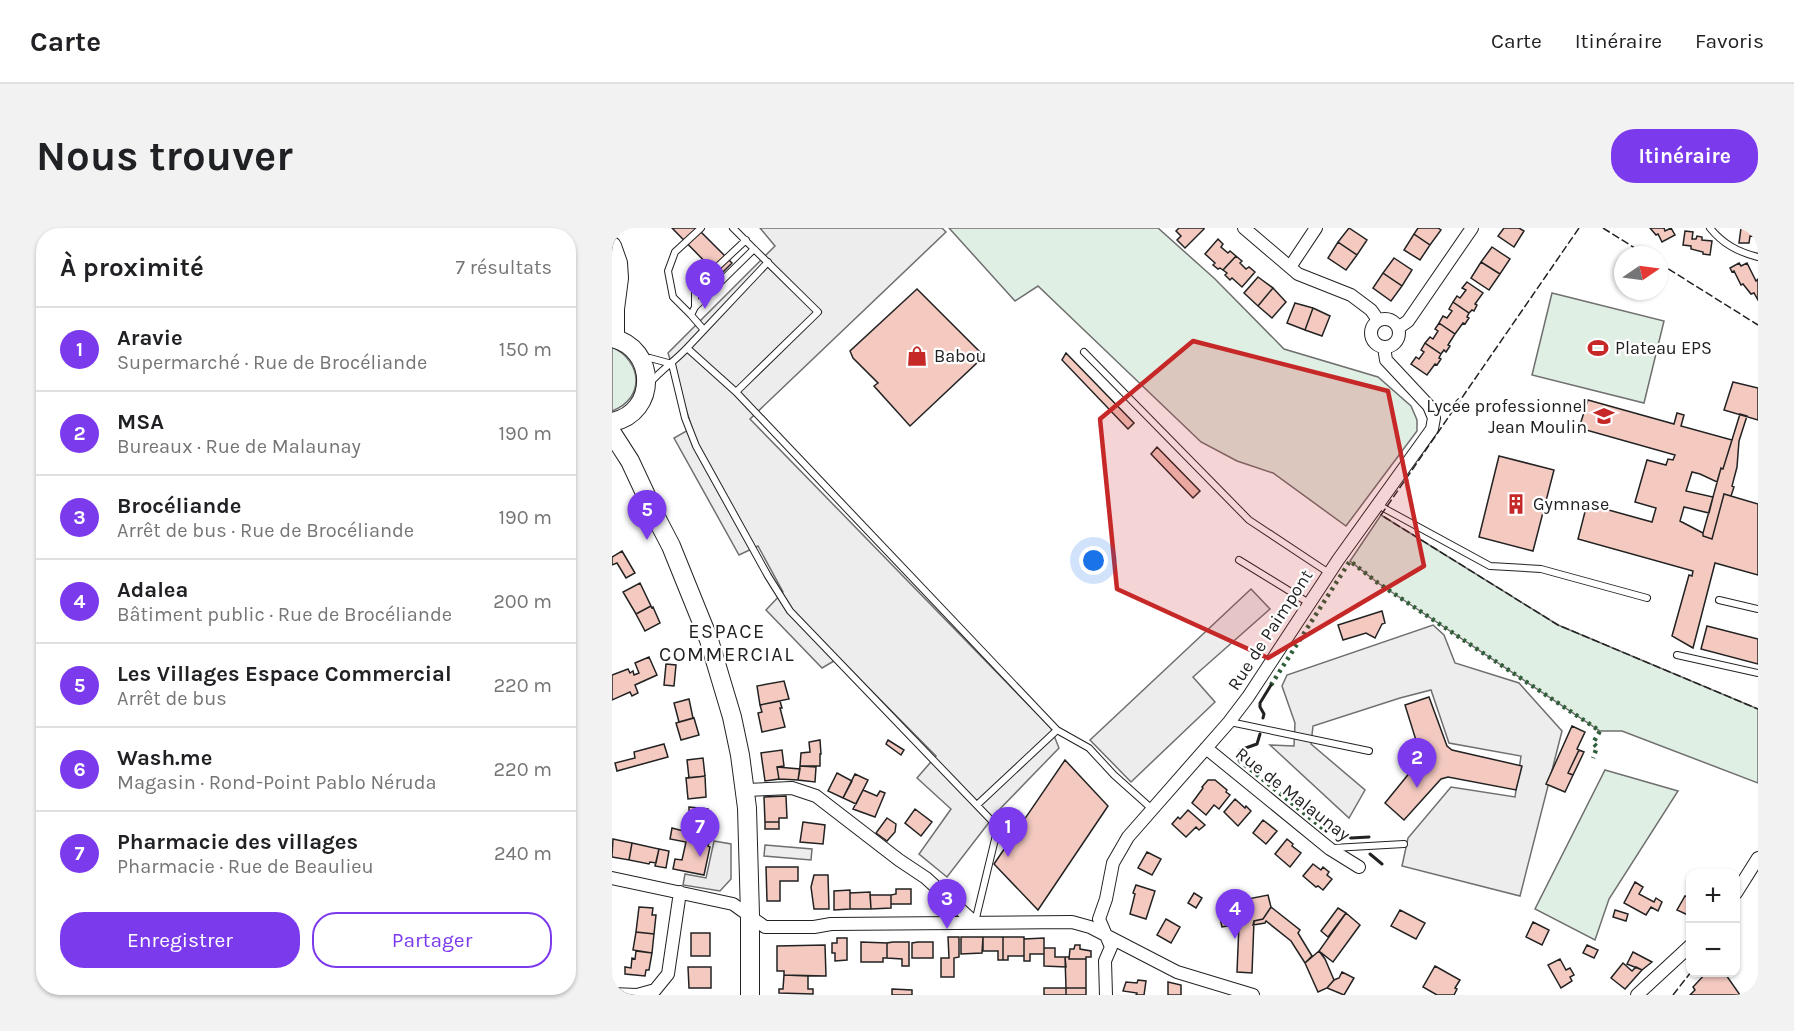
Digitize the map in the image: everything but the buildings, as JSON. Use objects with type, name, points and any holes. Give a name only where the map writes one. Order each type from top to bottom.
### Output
[{"type":"main road","points":[[612,246],[618,263],[619,278],[614,338],[627,343],[636,352],[643,362],[647,379],[639,405],[625,418],[612,422]]},
{"type":"main road","points":[[612,433],[630,460],[672,546],[709,640],[732,717],[746,790],[750,995]]},
{"type":"street","points":[[1245,228],[1298,274],[1351,295],[1371,310],[1378,320]]},
{"type":"street","points":[[1290,267],[1316,228]]},
{"type":"street","points":[[1398,328],[1408,321],[1472,228]]},
{"type":"street","points":[[1388,319],[1398,328],[1396,341],[1389,346],[1376,344],[1371,336],[1372,327],[1378,320],[1388,319]]},
{"type":"street","name":"Rue de Paimpont","points":[[1106,995],[1105,961],[1111,947],[1099,919],[1106,899],[1113,863],[1128,837],[1229,722],[1248,697],[1329,573],[1432,429],[1434,418],[1430,406],[1386,360],[1384,347]]},
{"type":"street","name":"Rue de Malaunay","points":[[1206,748],[1330,849],[1359,867]]},
{"type":"street","points":[[746,790],[792,788],[816,795],[899,860],[926,878],[975,923]]},
{"type":"street","points":[[1740,887],[1758,858]]},
{"type":"street","points":[[612,878],[733,903],[765,927],[814,927],[831,924],[1072,922],[1090,927],[1177,972],[1253,995]]},
{"type":"street","points":[[612,994],[637,995],[655,990],[668,974],[680,892]]},
{"type":"street","points":[[1637,995],[1686,950]]},
{"type":"lane","points":[[702,228],[675,252],[668,271],[673,297],[704,330]]},
{"type":"lane","points":[[733,228],[818,312],[736,392]]},
{"type":"lane","points":[[1710,228],[1718,238],[1738,252],[1758,257]]},
{"type":"lane","points":[[695,307],[695,293],[700,283],[746,240]]},
{"type":"lane","points":[[691,315],[695,307],[754,249]]},
{"type":"lane","points":[[646,388],[662,370],[672,364],[768,262]]},
{"type":"lane","points":[[687,348],[736,392],[1057,730],[1089,748],[1114,775],[1152,809]]},
{"type":"lane","points":[[1084,352],[1249,520],[1329,573]]},
{"type":"lane","points":[[643,362],[650,358],[672,364]]},
{"type":"lane","points":[[672,364],[685,418],[696,446],[790,611],[992,820],[996,835],[975,923]]},
{"type":"lane","points":[[1377,504],[1490,566],[1541,569],[1647,598]]},
{"type":"lane","points":[[1239,560],[1309,603]]},
{"type":"lane","points":[[1719,600],[1758,609]]},
{"type":"lane","points":[[1677,655],[1758,674]]},
{"type":"lane","points":[[1229,722],[1369,751]]},
{"type":"lane","points":[[976,805],[1057,730]]},
{"type":"lane","points":[[1330,849],[1404,844]]},
{"type":"highlighted area","points":[[1193,341],[1388,391],[1424,566],[1268,658],[1117,589],[1100,419]]},
{"type":"green space","points":[[949,228],[1158,228],[1215,279],[1284,349],[1378,377],[1411,406],[1417,420],[1417,431],[1346,526],[1273,473],[1237,461],[1201,442],[1038,286],[1015,301]]},
{"type":"green space","name":"Plateau EPS","points":[[1552,293],[1664,321],[1644,403],[1532,375]]},
{"type":"green space","points":[[612,347],[629,361],[636,379],[631,397],[612,411]]},
{"type":"green space","points":[[1381,515],[1558,625],[1758,709],[1758,783],[1622,731],[1600,731],[1378,583],[1350,561]]},
{"type":"green space","points":[[1605,770],[1678,791],[1609,899],[1595,940],[1535,909]]},
{"type":"shaded area","points":[[760,228],[942,228],[946,232],[750,419],[1051,728],[1059,748],[997,812],[947,877],[919,854],[951,809],[917,778],[936,756],[839,658],[822,668],[766,610],[783,592],[758,546],[739,555],[674,438],[692,428],[668,353],[775,246]]},
{"type":"shaded area","points":[[1251,589],[1270,609],[1193,677],[1215,702],[1131,782],[1090,740]]},
{"type":"shaded area","points":[[1433,625],[1444,635],[1455,663],[1519,683],[1562,731],[1520,896],[1402,866],[1408,838],[1451,787],[1515,797],[1521,756],[1449,743],[1431,690],[1313,726],[1311,744],[1365,790],[1349,818],[1270,745],[1294,746],[1295,723],[1282,686],[1287,675]]},
{"type":"shaded area","points":[[714,841],[731,844],[731,879],[720,891],[683,885],[685,874],[706,878]]},
{"type":"shaded area","points":[[765,845],[812,849],[811,860],[764,856]]},
{"type":"hedge","points":[[1271,685],[1350,561],[1378,583],[1600,731],[1593,743],[1597,747],[1593,758]]},
{"type":"hedge","points":[[1239,760],[1326,831]]},
{"type":"fence","points":[[1579,228],[1381,515],[1558,625],[1758,709]]},
{"type":"fence","points":[[1603,228],[1632,246]]},
{"type":"fence","points":[[1668,269],[1758,325]]},
{"type":"fence","points":[[1673,995],[1687,977]]},
{"type":"wall","points":[[1263,718],[1260,703],[1271,685]]},
{"type":"wall","points":[[1239,760],[1240,750],[1257,744],[1260,734]]},
{"type":"wall","points":[[1326,831],[1332,823],[1351,838],[1369,837]]},
{"type":"wall","points":[[1370,854],[1382,864]]},
{"type":"place","name":"Wash.me","points":[[705,309]]},
{"type":"place","name":"Plateau EPS","points":[[1598,348]]},
{"type":"place","name":"Babou","points":[[917,356]]},
{"type":"place","name":"Lycée professionnel Jean Moulin","points":[[1604,416]]},
{"type":"place","name":"Gymnase","points":[[1516,504]]},
{"type":"place","name":"Les Villages Espace Commercial","points":[[647,540]]},
{"type":"place","name":"MSA","points":[[1417,788]]},
{"type":"place","name":"Pharmacie des villages","points":[[700,857]]},
{"type":"place","name":"Aravie","points":[[1008,857]]},
{"type":"place","name":"Brocéliande","points":[[947,929]]},
{"type":"place","name":"Adalea","points":[[1235,939]]},
{"type":"district","name":"ESPACE COMMERCIAL","points":[[727,642]]}]
